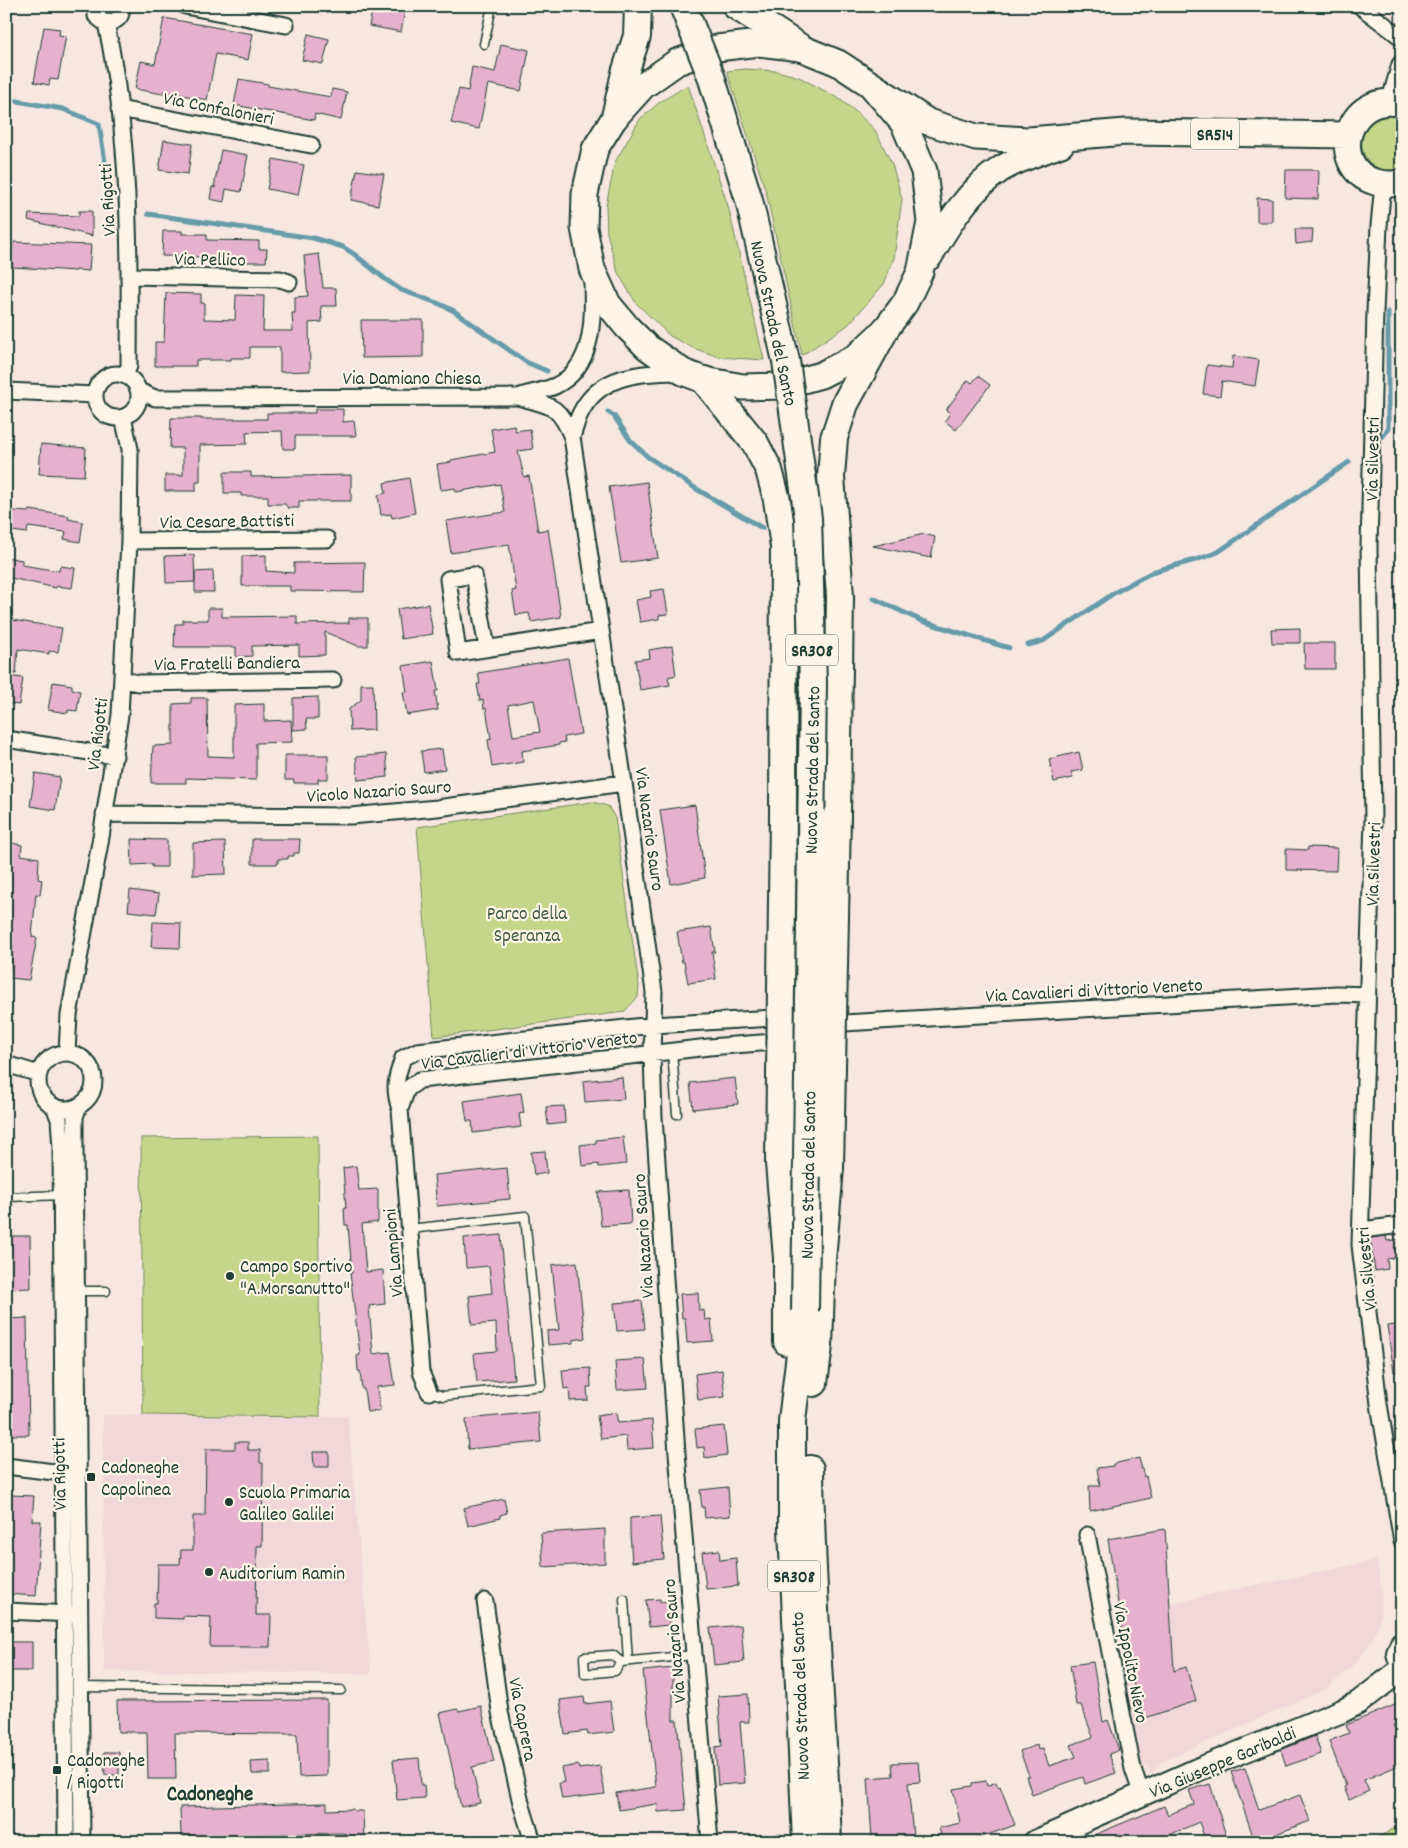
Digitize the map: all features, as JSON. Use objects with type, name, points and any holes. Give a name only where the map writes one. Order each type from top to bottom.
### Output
[{"type":"highway","points":[[615,117],[625,73],[637,36],[638,6]]},
{"type":"highway","name":"Nuova Strada del Santo","points":[[683,6],[711,76],[749,200],[786,360],[808,518],[813,683],[805,1311],[801,1419],[792,1529],[806,1842]]},
{"type":"highway","points":[[736,6],[747,15],[801,48]]},
{"type":"highway","points":[[801,1419],[819,1346],[822,1260],[830,1168],[840,596],[831,477],[834,438],[845,404],[886,330]]},
{"type":"highway","points":[[693,376],[755,443],[769,470],[778,500],[784,546],[779,1163],[787,1258],[787,1346],[801,1419]]},
{"type":"highway","name":"Nuova Strada del Santo","points":[[801,1419],[811,1535],[824,1740],[828,1842]]},
{"type":"main road","points":[[759,43],[801,48],[838,63],[871,85],[904,124],[924,171],[930,222],[920,272],[905,303],[886,330],[856,357],[820,375],[782,386],[743,387],[693,376],[647,347],[627,327],[608,304],[592,269],[584,228],[585,194],[594,149],[615,117],[643,86],[678,62],[717,48],[759,43]]},
{"type":"main road","name":"SR514","points":[[871,85],[928,122],[976,137],[1029,140],[1126,132],[1348,135]]},
{"type":"main road","points":[[1392,183],[1370,180],[1359,172],[1352,161],[1348,148],[1348,135],[1352,124],[1359,114],[1369,107],[1380,103],[1397,103]]},
{"type":"main road","name":"SR514","points":[[920,272],[943,232],[968,198],[1001,169],[1083,136]]},
{"type":"main road","name":"Via Giuseppe Garibaldi","points":[[1035,1842],[1251,1748],[1358,1704],[1402,1667],[1398,1653],[1402,1643]]},
{"type":"street","points":[[106,23],[118,19],[121,14],[121,6]]},
{"type":"street","points":[[185,6],[286,25]]},
{"type":"street","points":[[1360,6],[1402,38]]},
{"type":"street","name":"Via Rigotti","points":[[95,7],[96,16],[106,23],[115,67],[127,194],[129,366],[125,376]]},
{"type":"street","points":[[1397,103],[1402,66]]},
{"type":"street","name":"Via Confalonieri","points":[[119,109],[311,145]]},
{"type":"street","name":"Via Silvestri","points":[[1392,183],[1379,218],[1374,312],[1369,548],[1373,820],[1360,1245],[1379,1404],[1402,1542]]},
{"type":"street","name":"Via Damiano Chiesa","points":[[139,391],[154,398],[518,397],[555,386],[574,373],[586,353],[593,322],[592,269]]},
{"type":"street","name":"Via Pellico","points":[[129,276],[280,279],[289,282]]},
{"type":"street","points":[[572,437],[581,412],[590,398],[604,386],[626,376],[655,372],[693,376]]},
{"type":"street","points":[[112,375],[125,376],[134,382],[139,391],[138,404],[134,410],[123,417],[111,417],[101,411],[95,395],[97,388],[105,378],[112,375]]},
{"type":"street","points":[[6,391],[95,395]]},
{"type":"street","name":"Via Nazario Sauro","points":[[518,397],[544,404],[556,410],[564,420],[572,437],[654,992],[652,1054],[654,1118],[677,1453],[710,1842]]},
{"type":"street","name":"Via Rigotti","points":[[66,1842],[65,1688],[72,1614],[78,1472],[69,1291],[68,1195],[75,1117],[79,1106],[91,1094],[94,1078],[89,1064],[83,1058],[67,1052],[69,1014],[115,756],[120,715],[129,541],[130,449],[123,417]]},
{"type":"street","name":"Via Cesare Battisti","points":[[129,541],[327,539]]},
{"type":"street","points":[[487,648],[474,575],[448,579],[458,653],[601,631]]},
{"type":"street","name":"Via Fratelli Bandiera","points":[[122,680],[139,683],[333,680]]},
{"type":"street","points":[[6,739],[115,756]]},
{"type":"street","name":"Vicolo Nazario Sauro","points":[[104,814],[359,816],[437,808],[624,783]]},
{"type":"street","name":"Via Cavalieri di Vittorio Veneto","points":[[400,1110],[396,1096],[396,1078],[403,1058],[417,1050],[653,1025],[774,1018],[823,1025],[1337,994],[1368,995]]},
{"type":"street","name":"Via Cavalieri di Vittorio Veneto","points":[[400,1110],[407,1089],[420,1080],[774,1042],[823,1025]]},
{"type":"street","points":[[6,1064],[39,1074],[46,1061],[52,1056],[67,1052]]},
{"type":"street","name":"Via Rigotti","points":[[39,1074],[38,1083],[40,1091],[44,1098],[54,1106],[59,1119],[68,1195]]},
{"type":"street","points":[[54,1106],[64,1109],[79,1106]]},
{"type":"street","name":"Via Lampioni","points":[[400,1110],[421,1372],[429,1392]]},
{"type":"street","points":[[1361,1230],[1402,1225]]},
{"type":"street","name":"Via Rigotti","points":[[69,1291],[62,1472],[72,1614],[81,1688],[82,1842]]},
{"type":"street","points":[[6,1466],[78,1472]]},
{"type":"street","name":"Via Ippolito Nievo","points":[[1087,1535],[1133,1769],[1142,1795]]},
{"type":"street","name":"Via Caprera","points":[[485,1601],[500,1712],[521,1803],[533,1842]]},
{"type":"street","points":[[6,1611],[72,1614]]},
{"type":"lane","points":[[484,44],[492,6]]},
{"type":"lane","points":[[672,1052],[677,1114]]},
{"type":"lane","points":[[6,1197],[68,1195]]},
{"type":"lane","points":[[410,1229],[525,1216],[540,1386],[443,1396],[429,1392]]},
{"type":"lane","points":[[69,1291],[106,1291]]},
{"type":"lane","points":[[624,1599],[625,1661],[615,1671],[585,1674],[584,1657],[613,1655],[625,1661],[694,1655]]},
{"type":"lane","points":[[65,1688],[341,1690]]},
{"type":"shaded area","name":"Scuola Primaria Galileo Galilei","points":[[103,1415],[348,1416],[371,1674],[104,1671]]},
{"type":"shaded area","points":[[1377,1560],[1382,1596],[1380,1619],[1373,1638],[1357,1662],[1326,1689],[1162,1762],[1151,1774],[1147,1765],[1139,1768],[1119,1662],[1173,1650],[1170,1603]]},
{"type":"green space","points":[[745,69],[777,71],[799,77],[838,98],[855,111],[875,130],[892,164],[902,199],[894,258],[884,284],[848,325],[802,355],[766,192],[727,71]]},
{"type":"green space","points":[[688,85],[728,206],[764,360],[719,357],[693,348],[670,336],[636,303],[618,273],[607,233],[606,206],[615,162],[640,119],[660,102]]},
{"type":"green space","points":[[1390,116],[1402,120],[1402,167],[1388,170],[1376,167],[1368,160],[1363,150],[1362,139],[1366,129],[1375,120]]},
{"type":"green space","name":"Parco della Speranza","points":[[592,802],[608,806],[615,818],[639,986],[638,997],[624,1012],[434,1037],[417,827]]},
{"type":"green space","name":"Campo Sportivo \"A.Morsanutto\"","points":[[318,1136],[320,1417],[143,1415],[141,1138]]},
{"type":"green space","points":[[1402,1824],[1402,1842],[1370,1842]]},
{"type":"building","points":[[373,6],[406,6],[401,32],[369,26]]},
{"type":"building","points":[[164,18],[253,34],[248,60],[216,54],[207,100],[163,91],[163,94],[135,89],[141,61],[155,64]]},
{"type":"building","points":[[44,27],[60,29],[59,35],[66,36],[58,80],[50,79],[49,85],[34,82]]},
{"type":"building","points":[[308,34],[329,39],[323,64],[302,60]]},
{"type":"building","points":[[501,44],[529,50],[521,91],[488,84],[479,129],[451,123],[459,89],[468,91],[472,67],[495,72]]},
{"type":"building","points":[[239,79],[331,97],[332,89],[347,92],[341,120],[315,114],[314,120],[234,105]]},
{"type":"building","points":[[164,140],[192,144],[188,174],[159,170]]},
{"type":"building","points":[[221,150],[248,155],[241,192],[226,189],[224,202],[210,199],[212,187],[214,187]]},
{"type":"building","points":[[273,159],[304,165],[298,195],[267,189]]},
{"type":"building","points":[[357,170],[384,174],[378,205],[351,200]]},
{"type":"building","points":[[1286,170],[1319,170],[1318,199],[1285,198]]},
{"type":"building","points":[[1257,198],[1272,199],[1272,222],[1257,222]]},
{"type":"building","points":[[79,211],[92,211],[92,236],[28,220],[29,214],[79,216]]},
{"type":"building","points":[[1295,229],[1313,229],[1312,242],[1296,244]]},
{"type":"building","points":[[163,231],[182,231],[182,234],[207,234],[207,240],[259,241],[259,249],[267,249],[266,262],[245,262],[245,258],[162,256]]},
{"type":"building","points":[[13,242],[91,245],[89,271],[12,267]]},
{"type":"building","points":[[319,254],[323,288],[336,288],[337,306],[321,306],[322,322],[309,323],[310,371],[280,372],[280,347],[250,347],[250,358],[196,360],[196,366],[155,366],[155,342],[164,342],[166,293],[201,294],[201,303],[204,303],[204,319],[235,320],[236,295],[264,296],[263,331],[293,331],[292,313],[295,313],[295,297],[308,296],[304,256]]},
{"type":"building","points":[[361,320],[423,320],[423,357],[362,358]]},
{"type":"building","points":[[1233,356],[1259,360],[1255,386],[1222,381],[1220,396],[1203,394],[1207,365],[1232,368]]},
{"type":"building","points":[[978,376],[990,385],[956,430],[945,421],[950,413],[946,410],[968,380],[972,383]]},
{"type":"building","points":[[315,409],[343,409],[343,422],[354,421],[356,436],[295,436],[295,449],[283,449],[282,431],[246,432],[247,444],[200,445],[200,482],[196,482],[196,491],[165,491],[165,475],[183,475],[183,448],[170,448],[171,418],[267,419],[267,413],[315,413]]},
{"type":"building","points":[[514,425],[515,431],[530,429],[533,449],[518,451],[524,477],[529,476],[538,531],[548,529],[561,617],[531,622],[529,613],[516,615],[512,591],[516,590],[509,544],[451,553],[446,521],[505,512],[500,484],[456,492],[455,488],[441,490],[437,464],[495,452],[491,429]]},
{"type":"building","points":[[41,444],[86,448],[84,476],[39,474]]},
{"type":"building","points":[[224,472],[251,472],[251,477],[351,475],[351,501],[299,501],[299,508],[288,508],[285,504],[268,504],[268,496],[241,496],[241,493],[224,493]]},
{"type":"building","points":[[409,478],[415,513],[392,518],[391,514],[381,515],[378,495],[386,493],[384,483]]},
{"type":"building","points":[[647,482],[658,558],[621,563],[609,487]]},
{"type":"building","points":[[30,510],[69,516],[68,519],[83,522],[80,542],[64,539],[66,532],[28,527],[27,533],[11,531],[14,511],[29,512]]},
{"type":"building","points":[[924,534],[935,537],[931,558],[873,546]]},
{"type":"building","points":[[194,555],[195,582],[166,583],[165,556]]},
{"type":"building","points":[[266,555],[266,571],[294,573],[294,563],[365,562],[364,592],[290,591],[290,586],[242,586],[242,556]]},
{"type":"building","points":[[6,557],[22,560],[22,565],[59,571],[60,566],[75,568],[72,588],[57,586],[56,588],[6,577]]},
{"type":"building","points":[[213,571],[214,592],[195,592],[195,572]]},
{"type":"building","points":[[664,589],[668,614],[659,615],[659,619],[640,622],[636,600],[651,597],[650,591]]},
{"type":"building","points":[[428,604],[433,634],[401,639],[397,609]]},
{"type":"building","points":[[208,608],[222,608],[222,617],[297,616],[297,624],[349,623],[349,618],[368,618],[368,646],[358,646],[325,632],[325,655],[299,656],[299,645],[252,646],[252,656],[236,657],[236,647],[174,647],[175,624],[183,624],[183,620],[208,620]]},
{"type":"building","points":[[6,619],[62,628],[58,652],[49,651],[49,654],[18,649],[16,674],[6,673]]},
{"type":"building","points":[[1300,628],[1300,643],[1272,643],[1271,629]]},
{"type":"building","points":[[1304,643],[1335,643],[1335,669],[1305,669]]},
{"type":"building","points":[[672,646],[676,675],[668,677],[670,685],[640,690],[635,660],[650,658],[649,650]]},
{"type":"building","points":[[568,658],[581,734],[564,737],[565,742],[559,743],[559,745],[522,751],[523,762],[492,767],[488,740],[491,739],[486,708],[484,709],[483,700],[480,701],[477,684],[480,684],[478,673]],"holes":[[[534,700],[540,732],[513,736],[508,705]]]},
{"type":"building","points":[[433,661],[438,691],[435,691],[438,710],[407,715],[403,692],[407,692],[403,666]]},
{"type":"building","points":[[6,676],[23,678],[19,705],[6,703]]},
{"type":"building","points":[[53,682],[72,685],[72,689],[80,691],[77,711],[68,710],[68,713],[48,710]]},
{"type":"building","points":[[361,684],[373,684],[374,730],[350,731],[349,709],[361,700]]},
{"type":"building","points":[[318,697],[318,719],[306,719],[307,729],[293,730],[293,698]]},
{"type":"building","points":[[191,698],[207,698],[208,756],[234,757],[234,705],[264,704],[264,721],[291,720],[292,742],[256,743],[256,780],[186,778],[186,783],[151,783],[153,746],[173,745],[173,704],[191,703]]},
{"type":"building","points":[[442,749],[445,769],[424,772],[421,751]]},
{"type":"building","points":[[1079,752],[1083,770],[1071,772],[1073,778],[1054,782],[1049,759]]},
{"type":"building","points":[[386,754],[388,777],[358,780],[356,757]]},
{"type":"building","points":[[285,755],[328,755],[328,779],[318,779],[318,783],[294,783],[294,780],[285,780]]},
{"type":"building","points":[[35,773],[60,777],[55,810],[30,806]]},
{"type":"building","points":[[695,805],[705,878],[671,884],[660,810]]},
{"type":"building","points":[[131,839],[167,840],[167,867],[152,867],[152,864],[132,865]]},
{"type":"building","points":[[252,839],[300,839],[299,853],[294,853],[294,856],[288,856],[288,859],[278,859],[278,864],[252,864]]},
{"type":"building","points":[[6,842],[22,845],[21,855],[39,858],[38,879],[42,880],[40,895],[36,894],[32,937],[37,938],[29,980],[9,978],[13,946],[6,945]]},
{"type":"building","points":[[225,842],[226,874],[193,875],[193,843]]},
{"type":"building","points":[[1308,847],[1337,848],[1336,871],[1286,870],[1286,849],[1308,850]]},
{"type":"building","points":[[130,890],[159,894],[156,914],[128,911]]},
{"type":"building","points":[[153,922],[181,923],[180,948],[151,947]]},
{"type":"building","points":[[711,927],[715,952],[712,952],[716,979],[688,983],[677,932]]},
{"type":"building","points":[[622,1077],[624,1099],[585,1102],[583,1081]]},
{"type":"building","points":[[735,1078],[738,1104],[693,1109],[690,1083]]},
{"type":"building","points":[[521,1093],[524,1113],[519,1114],[521,1127],[473,1133],[472,1121],[467,1121],[464,1101]]},
{"type":"building","points":[[564,1106],[565,1123],[548,1125],[546,1107]]},
{"type":"building","points":[[623,1137],[626,1164],[599,1167],[598,1164],[582,1166],[580,1145],[596,1143],[596,1140]]},
{"type":"building","points":[[545,1151],[547,1173],[534,1175],[531,1152]]},
{"type":"building","points":[[356,1166],[359,1190],[378,1189],[378,1222],[362,1224],[366,1272],[383,1270],[385,1304],[369,1306],[373,1354],[390,1352],[395,1385],[377,1387],[380,1411],[367,1412],[364,1389],[362,1389],[360,1371],[358,1371],[357,1356],[360,1355],[350,1273],[352,1273],[348,1225],[345,1225],[344,1208],[346,1208],[343,1168]]},
{"type":"building","points":[[507,1168],[510,1199],[437,1206],[434,1175]]},
{"type":"building","points":[[629,1190],[631,1224],[601,1226],[598,1192]]},
{"type":"building","points":[[501,1235],[514,1379],[477,1382],[474,1353],[497,1351],[496,1323],[472,1325],[469,1296],[492,1293],[489,1266],[466,1268],[464,1238]]},
{"type":"building","points":[[6,1236],[30,1236],[31,1288],[6,1289]]},
{"type":"building","points":[[1386,1236],[1387,1241],[1400,1239],[1402,1257],[1387,1259],[1388,1269],[1375,1271],[1370,1238]]},
{"type":"building","points":[[577,1262],[585,1338],[573,1340],[573,1343],[548,1345],[547,1331],[559,1330],[552,1265]]},
{"type":"building","points":[[698,1293],[699,1311],[704,1310],[705,1320],[711,1319],[713,1341],[687,1343],[685,1318],[682,1318],[680,1294]]},
{"type":"building","points":[[642,1301],[645,1329],[617,1331],[614,1303]]},
{"type":"building","points":[[27,1318],[29,1435],[6,1435],[6,1319]]},
{"type":"building","points":[[1402,1324],[1402,1371],[1394,1372],[1387,1326]]},
{"type":"building","points":[[645,1359],[648,1388],[617,1390],[615,1361]]},
{"type":"building","points":[[590,1368],[591,1387],[587,1387],[588,1400],[570,1401],[569,1388],[564,1389],[562,1370]]},
{"type":"building","points":[[722,1370],[725,1397],[698,1400],[695,1374]]},
{"type":"building","points":[[538,1412],[541,1442],[468,1449],[466,1419]]},
{"type":"building","points":[[616,1413],[618,1423],[652,1420],[654,1448],[627,1450],[626,1436],[601,1439],[597,1416]]},
{"type":"building","points":[[724,1426],[727,1455],[705,1458],[704,1447],[697,1448],[695,1429]]},
{"type":"building","points":[[235,1442],[248,1442],[248,1450],[260,1450],[260,1463],[263,1463],[262,1546],[257,1546],[256,1615],[271,1615],[270,1647],[210,1647],[211,1617],[183,1616],[183,1619],[154,1618],[154,1603],[157,1603],[158,1564],[180,1564],[181,1550],[193,1550],[193,1516],[205,1516],[206,1449],[235,1449]]},
{"type":"building","points":[[313,1452],[329,1452],[329,1467],[314,1467]]},
{"type":"building","points":[[1139,1458],[1144,1477],[1146,1476],[1151,1498],[1090,1511],[1089,1486],[1100,1486],[1097,1468],[1113,1466],[1113,1464]]},
{"type":"building","points":[[728,1487],[730,1516],[705,1518],[700,1490]]},
{"type":"building","points":[[11,1495],[34,1496],[32,1521],[41,1521],[36,1596],[6,1594],[6,1510],[10,1510]]},
{"type":"building","points":[[504,1499],[507,1513],[500,1515],[500,1518],[468,1526],[464,1508]]},
{"type":"building","points":[[660,1516],[664,1559],[632,1562],[630,1518]]},
{"type":"building","points":[[605,1529],[605,1563],[543,1567],[541,1533]]},
{"type":"building","points":[[1165,1529],[1174,1671],[1186,1667],[1196,1701],[1145,1718],[1128,1668],[1108,1539]]},
{"type":"building","points":[[719,1550],[720,1560],[736,1558],[738,1586],[706,1589],[702,1552]]},
{"type":"building","points":[[660,1599],[660,1602],[669,1601],[669,1625],[649,1627],[646,1600]]},
{"type":"building","points":[[741,1625],[744,1662],[714,1665],[710,1628]]},
{"type":"building","points":[[6,1642],[32,1642],[32,1671],[6,1671]]},
{"type":"building","points":[[1093,1662],[1103,1722],[1108,1720],[1119,1750],[1109,1754],[1116,1773],[1085,1784],[1083,1777],[1032,1795],[1026,1776],[1029,1776],[1020,1751],[1037,1745],[1038,1750],[1043,1749],[1049,1766],[1076,1757],[1071,1745],[1093,1737],[1081,1705],[1076,1705],[1070,1665]]},
{"type":"building","points":[[673,1668],[673,1720],[677,1720],[686,1810],[658,1812],[657,1804],[619,1810],[616,1793],[656,1787],[643,1671]]},
{"type":"building","points":[[748,1694],[749,1722],[740,1722],[745,1783],[718,1785],[715,1747],[722,1746],[718,1696]]},
{"type":"building","points":[[584,1697],[585,1704],[610,1701],[614,1732],[588,1735],[587,1731],[565,1734],[560,1700]]},
{"type":"building","points":[[327,1700],[327,1776],[299,1777],[297,1734],[175,1733],[176,1779],[148,1779],[147,1732],[118,1732],[117,1701]]},
{"type":"building","points":[[1402,1702],[1402,1721],[1393,1725],[1402,1743],[1402,1764],[1364,1780],[1369,1791],[1349,1800],[1344,1787],[1346,1786],[1329,1741],[1349,1733],[1346,1725]]},
{"type":"building","points":[[481,1706],[494,1762],[472,1767],[480,1803],[461,1807],[440,1713]]},
{"type":"building","points":[[1315,1736],[1321,1754],[1286,1766],[1281,1750]]},
{"type":"building","points":[[104,1752],[119,1752],[119,1775],[105,1775]]},
{"type":"building","points":[[419,1758],[421,1785],[424,1785],[425,1798],[397,1800],[393,1760]]},
{"type":"building","points":[[270,1761],[270,1774],[252,1774],[251,1762]]},
{"type":"building","points":[[918,1762],[920,1782],[908,1783],[913,1836],[872,1839],[868,1778],[893,1776],[892,1763]]},
{"type":"building","points":[[578,1765],[579,1769],[600,1766],[605,1794],[562,1799],[559,1783],[564,1782],[561,1768]]},
{"type":"building","points":[[1245,1768],[1259,1810],[1300,1795],[1310,1821],[1255,1842],[1231,1772]]},
{"type":"building","points":[[986,1781],[987,1786],[996,1782],[998,1787],[1000,1786],[1015,1825],[976,1839],[976,1842],[943,1842],[939,1828],[960,1823],[953,1789],[972,1786],[972,1783]]},
{"type":"building","points":[[1210,1784],[1228,1842],[1206,1842],[1199,1822],[1167,1836],[1169,1842],[1077,1842],[1164,1806],[1168,1815],[1194,1804],[1189,1790]]},
{"type":"building","points":[[327,1803],[327,1810],[353,1809],[354,1811],[363,1811],[364,1840],[346,1841],[346,1834],[343,1833],[181,1836],[180,1807]]},
{"type":"waterway","points":[[6,99],[63,109],[99,124],[112,206]]},
{"type":"waterway","points":[[148,214],[313,238],[343,247],[401,290],[454,311],[526,362],[547,371]]},
{"type":"waterway","points":[[1383,436],[1388,429],[1388,312]]},
{"type":"waterway","points":[[608,412],[614,416],[630,440],[648,457],[762,528]]},
{"type":"waterway","points":[[1028,645],[1043,641],[1114,593],[1155,571],[1218,552],[1349,462]]},
{"type":"waterway","points":[[873,598],[922,621],[1009,648]]},
{"type":"place","name":"Campo Sportivo \"A.Morsanutto\"","points":[[230,1276]]},
{"type":"place","name":"Cadoneghe Capolinea","points":[[91,1477]]},
{"type":"place","name":"Scuola Primaria Galileo Galilei","points":[[229,1502]]},
{"type":"place","name":"Auditorium Ramin","points":[[209,1572]]},
{"type":"place","name":"Cadoneghe / Rigotti","points":[[57,1770]]},
{"type":"district","name":"Cadoneghe","points":[[210,1793]]}]
